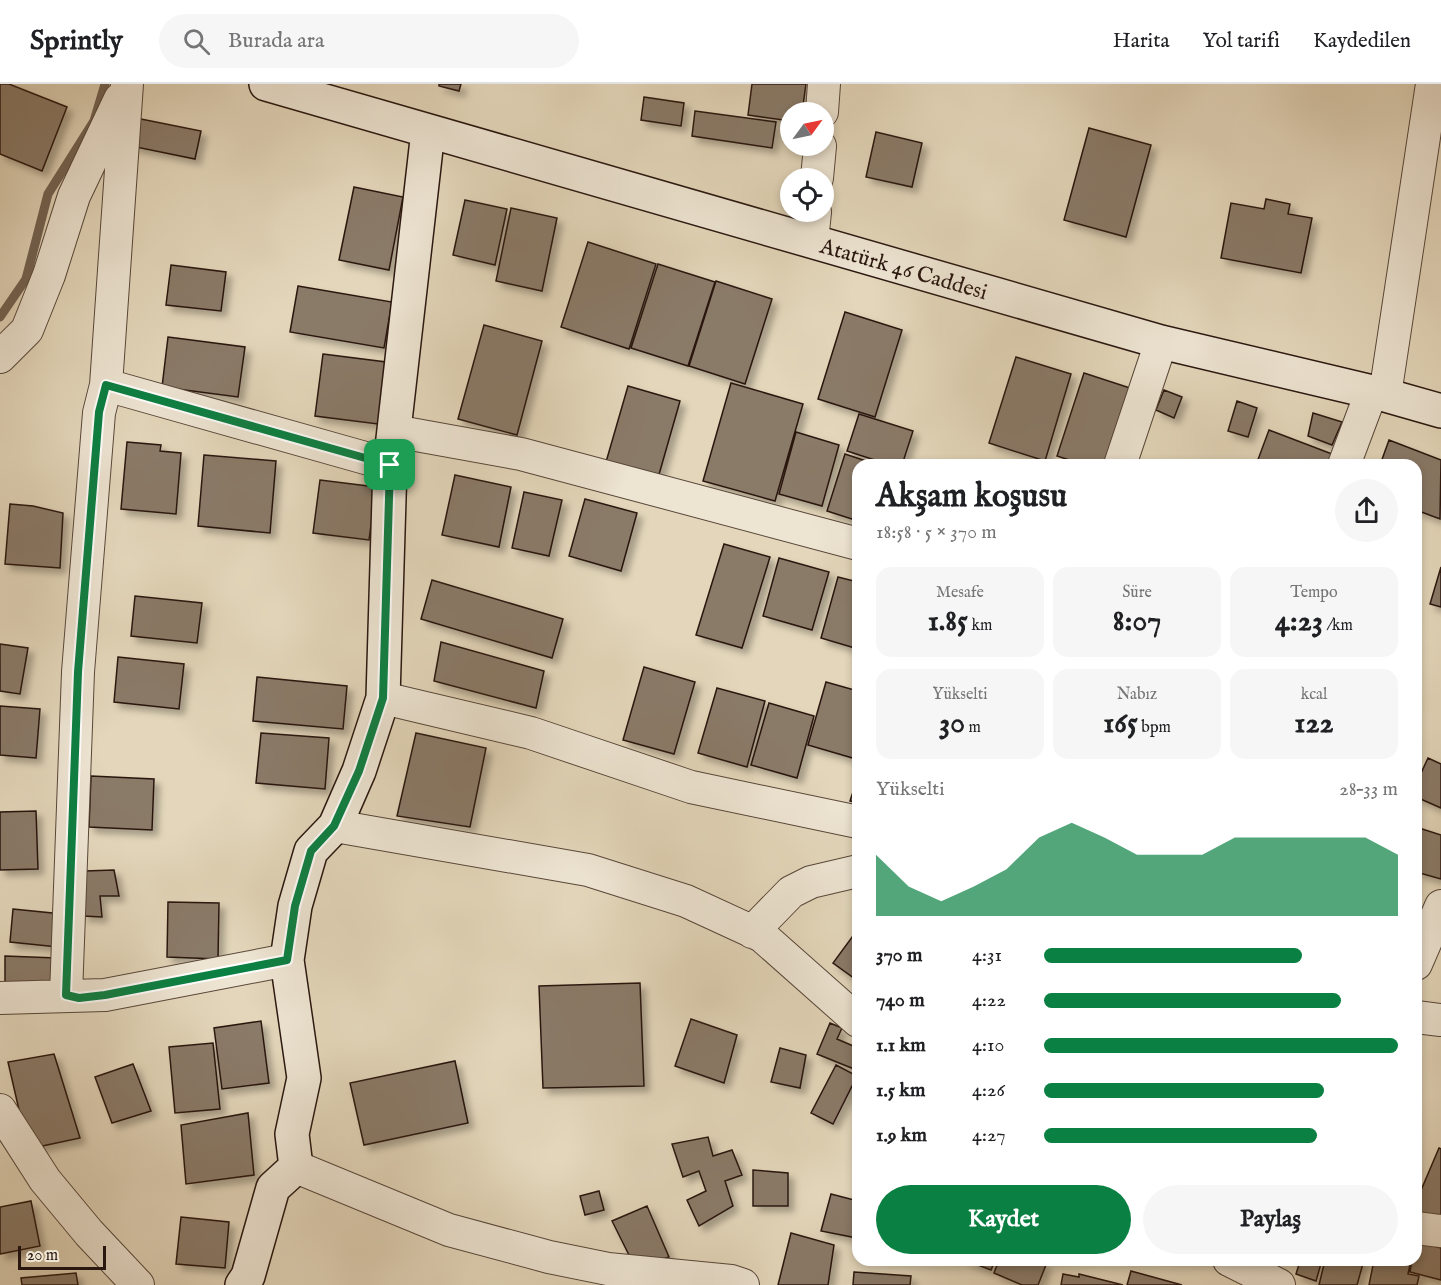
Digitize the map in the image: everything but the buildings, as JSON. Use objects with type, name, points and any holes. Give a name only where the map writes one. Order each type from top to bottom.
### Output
[{"type":"street","points":[[0,357],[27,330],[49,275],[74,196],[127,84]]},
{"type":"street","points":[[66,995],[78,672],[99,412],[106,385],[127,84]]},
{"type":"street","name":"Atatürk 46 Caddesi","points":[[266,84],[428,131],[814,226],[1161,342],[1441,411]]},
{"type":"street","points":[[823,102],[824,84]]},
{"type":"street","points":[[1347,459],[1378,394],[1432,84]]},
{"type":"street","points":[[296,1167],[292,1134],[304,1078],[287,960],[295,906],[311,851],[334,826],[359,771],[383,698],[390,465],[428,131]]},
{"type":"street","points":[[1122,459],[1161,342]]},
{"type":"street","points":[[106,385],[390,465]]},
{"type":"street","points":[[394,431],[521,454],[852,542]]},
{"type":"street","points":[[383,698],[531,733],[691,787],[852,821]]},
{"type":"street","points":[[334,826],[588,870],[686,901],[762,936],[852,1016]]},
{"type":"street","points":[[752,932],[791,892],[811,882],[852,872]]},
{"type":"street","points":[[1422,950],[1441,906]]},
{"type":"street","points":[[0,998],[66,995],[79,998],[105,995],[287,960]]},
{"type":"street","points":[[1422,1018],[1441,1020]]},
{"type":"street","points":[[0,1110],[45,1180],[89,1233],[138,1285]]},
{"type":"street","points":[[242,1285],[248,1276],[273,1188],[296,1167]]},
{"type":"street","points":[[296,1167],[449,1230],[549,1257],[608,1269],[731,1281],[743,1285]]},
{"type":"street","points":[[1422,1229],[1441,1231]]},
{"type":"street","points":[[1241,1266],[1279,1285]]},
{"type":"waterway","points":[[0,317],[26,279],[48,194],[94,121],[105,84]]},
{"type":"route","points":[[106,385],[390,465],[383,698],[359,771],[334,826],[311,851],[295,906],[287,960],[105,995],[79,998],[66,995],[78,672],[99,412],[106,385]]}]
